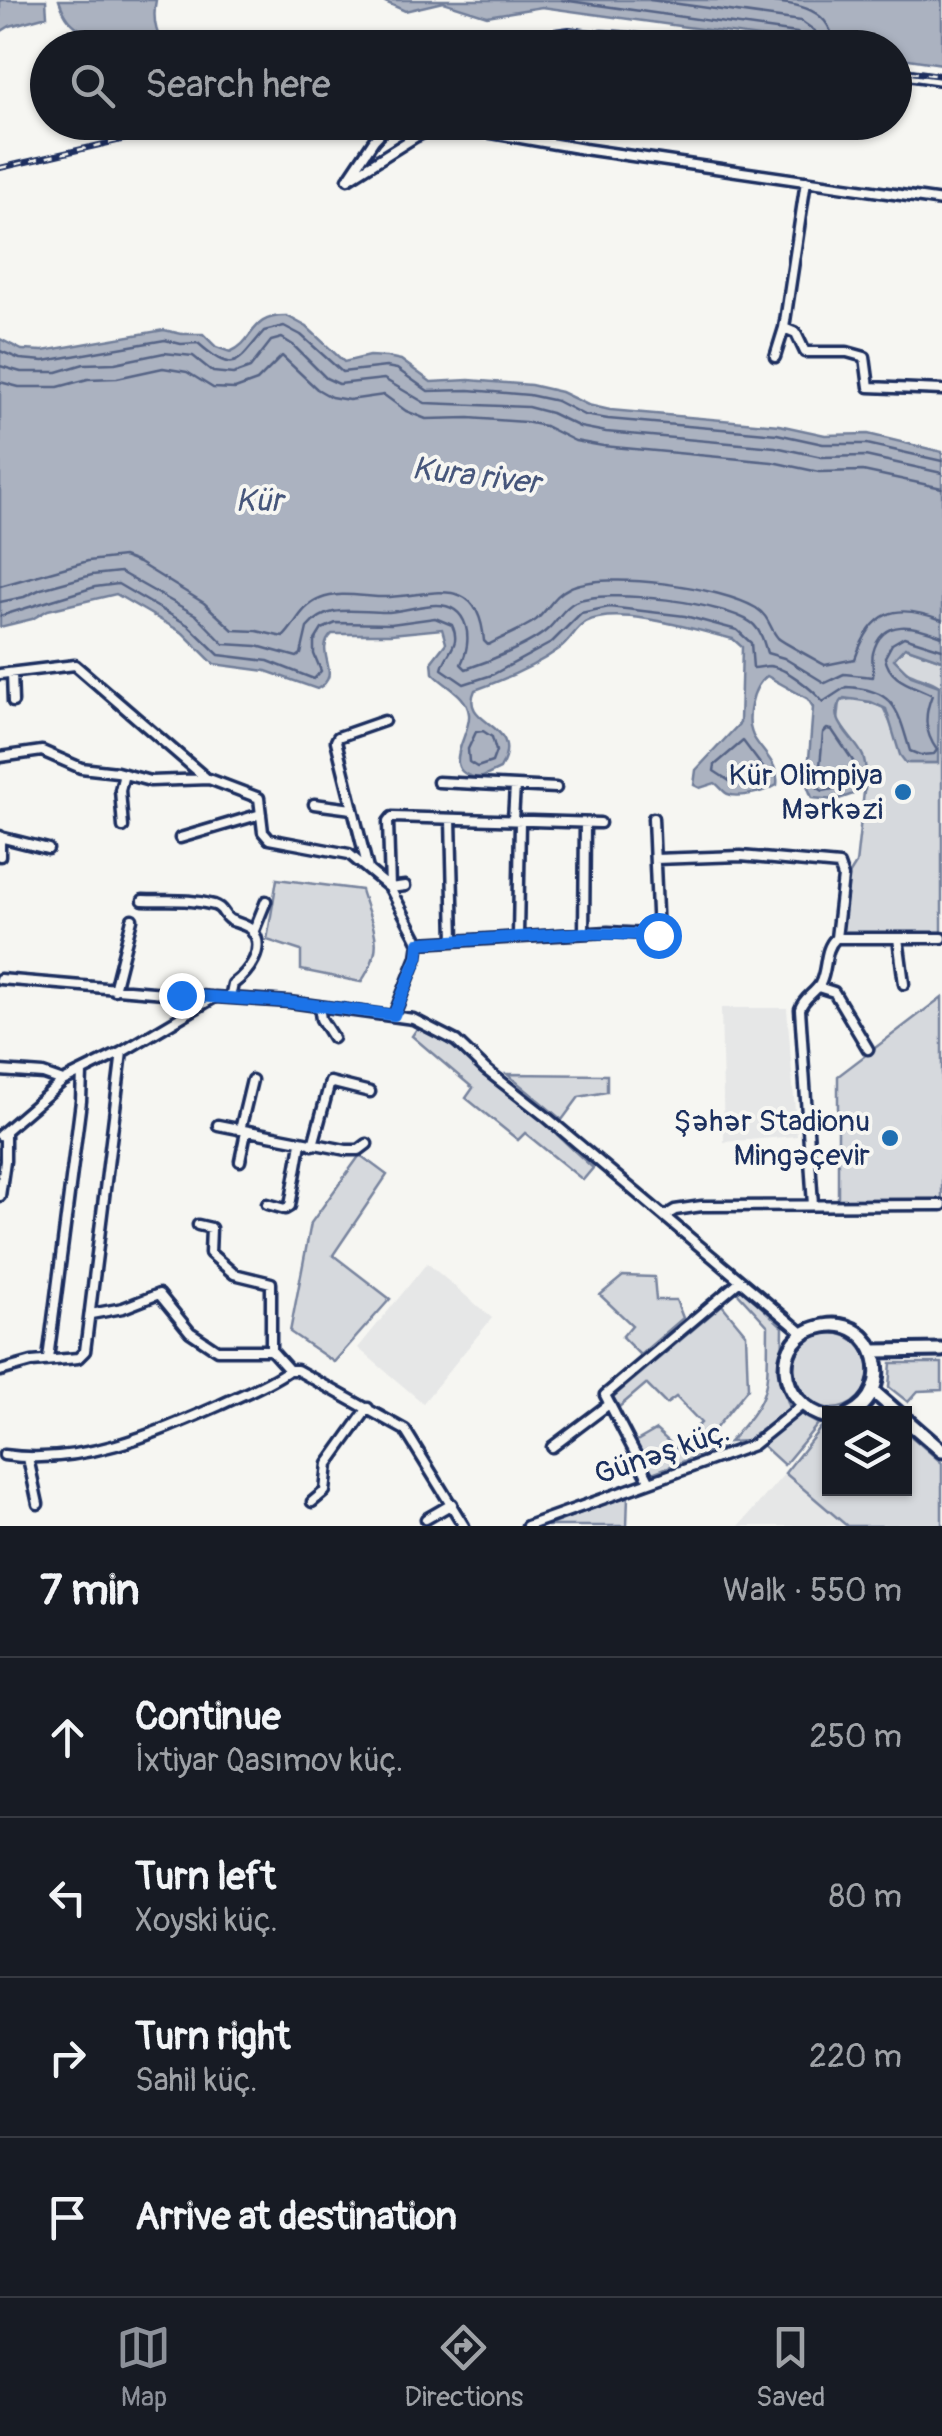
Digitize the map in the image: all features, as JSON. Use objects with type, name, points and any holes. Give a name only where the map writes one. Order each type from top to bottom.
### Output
[{"type":"main road","points":[[822,1416],[801,1406],[792,1394],[786,1374],[788,1356],[804,1334],[830,1325],[848,1327],[863,1336],[874,1351],[878,1376],[874,1392],[862,1406]]},
{"type":"main road","points":[[874,1351],[942,1350]]},
{"type":"main road","points":[[874,1392],[890,1406]]},
{"type":"main road","points":[[912,1424],[942,1450]]},
{"type":"street","points":[[912,76],[942,80]]},
{"type":"street","points":[[374,140],[348,180],[410,140]]},
{"type":"street","points":[[532,140],[942,201]]},
{"type":"street","points":[[775,357],[784,328],[806,181]]},
{"type":"street","points":[[784,328],[796,333],[805,352],[847,352],[864,357],[869,386],[887,390],[942,390]]},
{"type":"street","points":[[0,674],[68,665],[82,669],[207,779]]},
{"type":"street","points":[[12,672],[13,702]]},
{"type":"street","points":[[368,869],[336,742],[338,737],[384,720]]},
{"type":"street","points":[[0,757],[42,751],[81,768],[150,782],[207,779],[256,795],[268,840],[349,854],[390,888],[419,943],[418,957],[394,1015]]},
{"type":"street","points":[[123,827],[120,790],[124,774]]},
{"type":"street","points":[[438,782],[556,788]]},
{"type":"street","points":[[514,786],[518,936]]},
{"type":"street","points":[[314,804],[352,809]]},
{"type":"street","points":[[180,838],[261,814]]},
{"type":"street","points":[[390,888],[389,818],[600,823]]},
{"type":"street","points":[[451,818],[454,940]]},
{"type":"street","points":[[419,943],[584,933],[663,935],[654,818]]},
{"type":"street","points":[[584,933],[586,823]]},
{"type":"street","points":[[0,856],[0,836],[48,849]]},
{"type":"street","points":[[655,860],[741,856],[839,865],[843,877],[836,938],[829,946],[818,987],[802,1002],[800,1010],[812,1204]]},
{"type":"street","points":[[390,888],[405,886]]},
{"type":"street","points":[[143,900],[179,898],[219,906],[224,916],[254,932]]},
{"type":"street","points":[[230,998],[233,984],[248,973],[254,961],[254,932],[266,902]]},
{"type":"street","points":[[114,990],[132,919]]},
{"type":"street","points":[[836,938],[942,938]]},
{"type":"street","points":[[898,938],[904,984]]},
{"type":"street","points":[[0,979],[318,1006],[413,1019],[456,1041],[484,1070],[804,1334]]},
{"type":"street","points":[[818,987],[834,992],[868,1050]]},
{"type":"street","points":[[181,995],[182,1015]]},
{"type":"street","points":[[0,1196],[6,1161],[3,1133],[63,1081],[215,998]]},
{"type":"street","points":[[318,1006],[333,1038]]},
{"type":"street","points":[[0,1371],[48,1359],[82,1356],[91,1314],[122,1052]]},
{"type":"street","points":[[0,1071],[43,1074],[63,1081]]},
{"type":"street","points":[[48,1359],[82,1072]]},
{"type":"street","points":[[240,1162],[252,1080]]},
{"type":"street","points":[[313,1145],[330,1082],[370,1092]]},
{"type":"street","points":[[218,1126],[313,1145],[355,1150],[367,1144]]},
{"type":"street","points":[[266,1204],[286,1209],[290,1206],[301,1143]]},
{"type":"street","points":[[664,1216],[688,1207],[942,1205]]},
{"type":"street","points":[[198,1225],[211,1228],[210,1252],[227,1270],[271,1282],[271,1350],[289,1370]]},
{"type":"street","points":[[649,1480],[605,1395],[740,1281]]},
{"type":"street","points":[[91,1314],[159,1294],[190,1332],[217,1350],[271,1350]]},
{"type":"street","points":[[4,1455],[28,1458],[120,1445],[240,1396],[289,1370],[303,1372],[408,1432],[464,1526]]},
{"type":"street","points":[[552,1447],[609,1404]]},
{"type":"street","name":"Günəş küç.","points":[[527,1526],[753,1445],[801,1406]]},
{"type":"street","points":[[312,1502],[325,1492],[328,1464],[368,1408]]},
{"type":"street","points":[[28,1458],[38,1504]]},
{"type":"street","points":[[426,1519],[452,1504]]},
{"type":"shaded area","name":"Kür Olimpiya Mərkəzi","points":[[905,647],[942,660],[942,934],[842,932],[846,880],[856,864],[866,774],[862,756],[838,721],[840,701],[856,698],[883,707],[909,763],[937,763],[939,686],[899,665],[894,659]]},
{"type":"shaded area","points":[[277,879],[361,890],[376,947],[361,982],[301,970],[301,951],[267,940]]},
{"type":"shaded area","name":"Şəhər Stadionu Mingəçevir","points":[[942,997],[942,1199],[838,1199],[838,1076]]},
{"type":"shaded area","points":[[721,1008],[787,1008],[797,1136],[724,1142]]},
{"type":"shaded area","points":[[418,1027],[488,1073],[593,1168],[583,1180],[525,1133],[518,1140],[466,1098],[473,1088],[412,1036]]},
{"type":"shaded area","points":[[507,1074],[607,1075],[607,1092],[579,1097],[562,1120]]},
{"type":"shaded area","points":[[360,1155],[387,1175],[333,1255],[390,1299],[334,1362],[290,1332],[311,1223]]},
{"type":"shaded area","points":[[427,1263],[492,1318],[423,1403],[358,1348]]},
{"type":"shaded area","points":[[623,1276],[654,1277],[656,1300],[676,1300],[683,1318],[640,1355],[622,1337],[632,1325],[600,1295]]},
{"type":"shaded area","points":[[742,1289],[783,1327],[782,1385],[790,1408],[746,1441],[729,1442],[754,1412],[767,1378],[768,1326],[737,1292]]},
{"type":"shaded area","points":[[722,1305],[746,1334],[748,1388],[711,1434],[723,1447],[652,1473],[635,1442],[656,1430],[676,1448],[701,1423],[676,1397],[666,1404],[646,1384],[619,1407],[613,1397]]},
{"type":"shaded area","points":[[816,1336],[846,1336],[866,1356],[866,1386],[846,1406],[816,1406],[796,1386],[796,1356]]},
{"type":"shaded area","points":[[891,1363],[942,1363],[942,1390],[918,1391],[908,1402],[889,1387]]},
{"type":"shaded area","points":[[798,1413],[818,1424],[784,1465],[761,1444]]},
{"type":"shaded area","points":[[822,1426],[822,1496],[912,1496],[912,1437],[942,1463],[942,1526],[847,1526],[785,1473]]},
{"type":"shaded area","points":[[785,1473],[847,1526],[739,1526]]},
{"type":"shaded area","points":[[628,1495],[627,1526],[547,1526]]},
{"type":"water","points":[[0,0],[46,0],[47,16],[0,32]]},
{"type":"water","points":[[59,0],[156,0],[157,30],[80,30],[68,18]]},
{"type":"water","points":[[381,0],[942,0],[942,64],[912,60],[912,30],[709,30],[542,7],[487,16],[443,2],[405,11]]},
{"type":"water","name":"Kür","points":[[287,316],[307,327],[344,362],[369,356],[401,360],[431,382],[469,380],[531,385],[610,410],[779,425],[825,435],[868,434],[942,452],[942,660],[905,647],[894,659],[911,676],[939,686],[938,763],[906,763],[886,709],[844,698],[837,714],[863,756],[865,790],[836,800],[812,798],[807,785],[813,707],[808,699],[767,676],[754,695],[750,721],[753,736],[776,771],[777,785],[739,796],[728,794],[715,783],[700,788],[694,785],[696,770],[740,723],[742,647],[733,639],[638,618],[618,616],[586,622],[549,656],[475,690],[472,702],[476,711],[499,733],[506,753],[500,769],[481,778],[467,775],[458,761],[468,722],[467,707],[433,673],[432,661],[446,643],[442,629],[332,634],[325,648],[328,677],[317,689],[266,671],[214,664],[183,633],[116,594],[48,610],[32,619],[0,627],[0,339],[22,350],[43,351],[164,330],[203,334],[216,347],[230,352],[245,342],[259,324]]},
{"type":"railway","points":[[561,30],[577,30]]},
{"type":"railway","points":[[912,72],[942,76]]},
{"type":"railway","points":[[0,168],[121,140]]},
{"type":"place","name":"Kür Olimpiya Mərkəzi","points":[[903,792]]},
{"type":"place","name":"Şəhər Stadionu Mingəçevir","points":[[890,1138]]},
{"type":"route","points":[[181,995],[288,1002],[394,1015],[418,957],[419,943],[584,933],[658,935]]},
{"type":"water label","name":"Kura river","points":[[476,476]]}]
